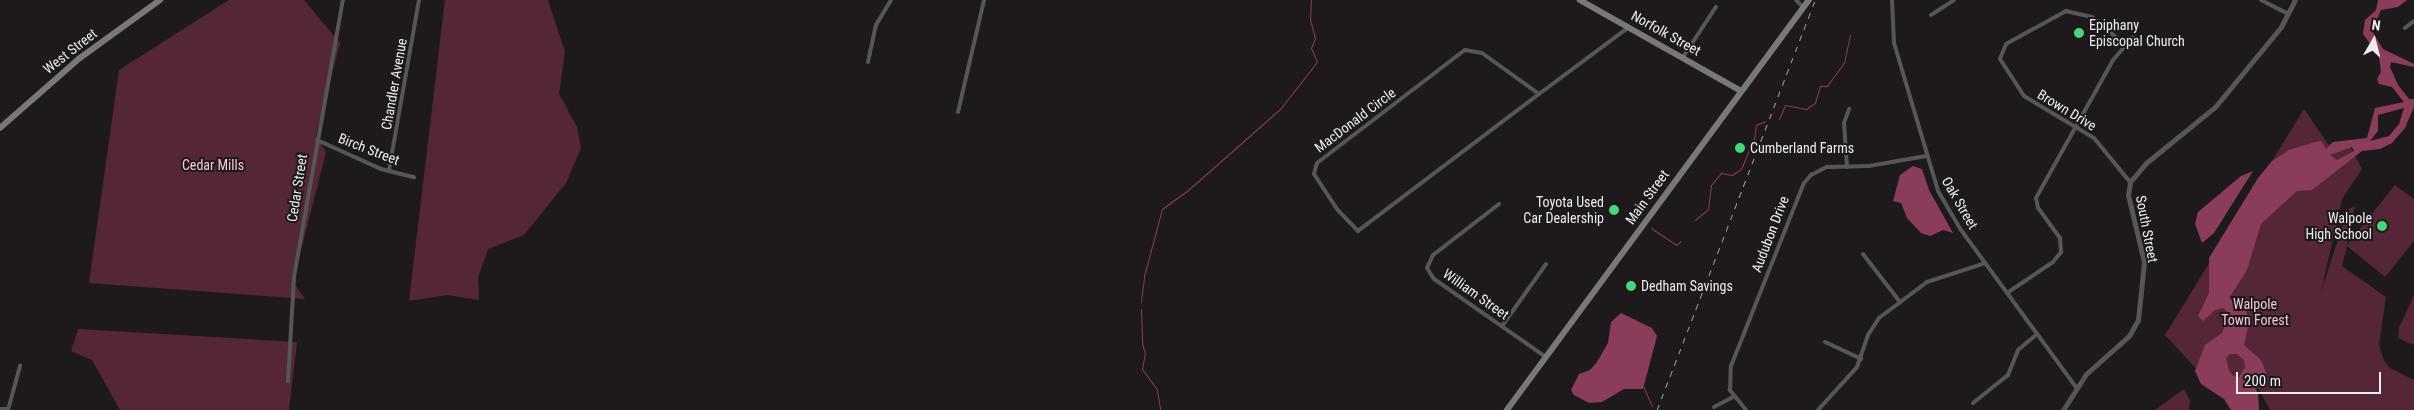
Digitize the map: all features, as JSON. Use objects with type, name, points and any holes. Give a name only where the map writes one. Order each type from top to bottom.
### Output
[{"type":"main road","name":"West Street","points":[[0,128],[80,58],[160,0]]},
{"type":"main road","name":"Norfolk Street","points":[[1580,0],[1740,90]]},
{"type":"main road","name":"Main Street","points":[[1507,410],[1740,90],[1809,0]]},
{"type":"street","name":"Cedar Street","points":[[288,381],[294,277],[316,140],[344,0]]},
{"type":"street","name":"Chandler Avenue","points":[[388,170],[419,0]]},
{"type":"street","points":[[868,62],[876,25],[891,0]]},
{"type":"street","points":[[958,112],[984,0]]},
{"type":"street","points":[[1796,0],[1803,7]]},
{"type":"street","name":"Oak Street","points":[[1892,0],[1894,43],[1926,156],[1944,204],[2076,387]]},
{"type":"street","points":[[1930,15],[1954,0]]},
{"type":"street","points":[[2261,0],[2289,14]]},
{"type":"street","name":"South Street","points":[[2063,410],[2076,387],[2092,367],[2129,336],[2141,311],[2144,262],[2128,195],[2130,182],[2146,163],[2209,114],[2289,14],[2295,0]]},
{"type":"street","points":[[1683,57],[1716,7]]},
{"type":"street","name":"Brown Drive","points":[[2124,44],[2092,17],[2066,11],[2002,48],[2000,59],[2024,96],[2094,138],[2130,182]]},
{"type":"street","points":[[2405,28],[2414,21]]},
{"type":"street","name":"MacDonald Circle","points":[[1539,94],[1482,53],[1465,50],[1317,163],[1314,174],[1337,209],[1358,231],[1629,27]]},
{"type":"street","points":[[2007,293],[2053,262],[2061,252],[2060,238],[2035,202],[2075,126],[2124,44],[2133,37]]},
{"type":"street","points":[[1847,166],[1844,123],[1850,109]]},
{"type":"street","name":"Birch Street","points":[[316,140],[388,170],[414,177]]},
{"type":"street","name":"Audubon Drive","points":[[1733,397],[1728,382],[1731,366],[1798,193],[1816,172],[1847,166],[1869,166],[1926,156]]},
{"type":"street","name":"William Street","points":[[1499,204],[1433,255],[1427,265],[1434,279],[1546,357]]},
{"type":"street","points":[[1863,254],[1900,302]]},
{"type":"street","points":[[1818,410],[1850,377],[1860,359],[1872,326],[1900,302],[1932,280],[1985,263]]},
{"type":"street","points":[[1502,326],[1546,264]]},
{"type":"street","points":[[1973,403],[2008,375],[2018,350],[2037,334]]},
{"type":"street","points":[[1825,342],[1860,359]]},
{"type":"street","points":[[0,409],[8,410],[20,366]]},
{"type":"street","points":[[1714,407],[1733,397],[1746,410]]},
{"type":"green space","name":"Cedar Mills","points":[[229,0],[304,0],[340,43],[316,135],[326,152],[293,282],[305,299],[89,283],[119,70]]},
{"type":"green space","points":[[445,0],[548,0],[565,52],[559,94],[577,127],[581,148],[566,183],[524,235],[488,249],[478,278],[479,300],[447,295],[409,301]]},
{"type":"green space","name":"Walpole Town Forest","points":[[2304,109],[2328,144],[2351,148],[2362,169],[2342,199],[2321,292],[2348,209],[2355,206],[2347,245],[2395,185],[2414,199],[2414,241],[2385,277],[2347,246],[2342,266],[2386,297],[2379,344],[2384,361],[2390,368],[2414,380],[2414,410],[2270,410],[2258,388],[2218,392],[2165,335]]},
{"type":"green space","points":[[2414,295],[2414,345],[2398,338],[2399,328]]},
{"type":"green space","points":[[78,329],[297,342],[289,410],[120,410],[92,360],[71,351]]},
{"type":"green space","points":[[2184,389],[2190,401],[2189,410],[2155,410]]},
{"type":"shaded area","points":[[2378,0],[2407,0],[2398,7],[2381,10],[2372,31],[2383,49],[2414,64],[2414,67],[2391,62],[2390,67],[2398,85],[2409,99],[2414,99],[2414,107],[2405,128],[2392,143],[2380,149],[2362,151],[2312,190],[2297,191],[2261,224],[2247,270],[2229,298],[2235,303],[2241,297],[2243,299],[2249,322],[2244,345],[2261,360],[2266,373],[2264,379],[2254,386],[2258,393],[2259,410],[2231,410],[2224,399],[2201,384],[2195,371],[2205,345],[2222,333],[2226,323],[2227,311],[2223,308],[2215,310],[2203,321],[2198,316],[2209,293],[2209,258],[2258,178],[2272,161],[2289,150],[2315,142],[2321,141],[2326,149],[2333,142],[2367,138],[2375,108],[2404,102],[2392,87],[2379,84],[2377,79],[2381,72],[2379,57],[2363,34],[2365,20],[2376,10]],"holes":[[[2404,108],[2399,124],[2389,136],[2370,141],[2378,131],[2378,115]],[[2352,147],[2354,151],[2337,160],[2330,155]],[[2230,354],[2237,354],[2244,360],[2245,367],[2239,377],[2233,376],[2229,370],[2226,358]]]},
{"type":"shaded area","points":[[1913,166],[1922,169],[1929,190],[1953,233],[1943,230],[1930,236],[1921,233],[1907,218],[1901,203],[1893,201],[1900,175]]},
{"type":"shaded area","points":[[2253,171],[2214,233],[2202,243],[2195,224],[2198,212],[2241,176]]},
{"type":"shaded area","points":[[1621,313],[1652,328],[1657,336],[1643,389],[1624,389],[1602,402],[1589,403],[1574,395],[1571,390],[1579,374],[1590,370],[1597,362],[1608,343],[1611,322]]},
{"type":"waterway","points":[[1141,302],[1144,276],[1162,209],[1187,191],[1281,108],[1317,62],[1311,48],[1315,38],[1310,19],[1311,0]]},
{"type":"waterway","points":[[1779,119],[1785,105],[1806,109],[1815,103],[1820,86],[1827,86],[1844,63],[1850,35]]},
{"type":"waterway","points":[[1695,220],[1708,209],[1711,185],[1721,173],[1732,175],[1741,169],[1754,139],[1756,125],[1765,121]]},
{"type":"waterway","points":[[1651,228],[1676,245],[1681,241]]},
{"type":"waterway","points":[[1141,309],[1142,344],[1145,353],[1142,369],[1157,390],[1160,410]]},
{"type":"waterway","points":[[1643,386],[1652,406]]},
{"type":"railway","points":[[1657,410],[1815,0]]},
{"type":"place","name":"Epiphany Episcopal Church","points":[[2079,33]]},
{"type":"place","name":"Cumberland Farms","points":[[1740,148]]},
{"type":"place","name":"Toyota Used Car Dealership","points":[[1614,210]]},
{"type":"place","name":"Walpole High School","points":[[2382,226]]},
{"type":"place","name":"Dedham Savings","points":[[1631,286]]}]
